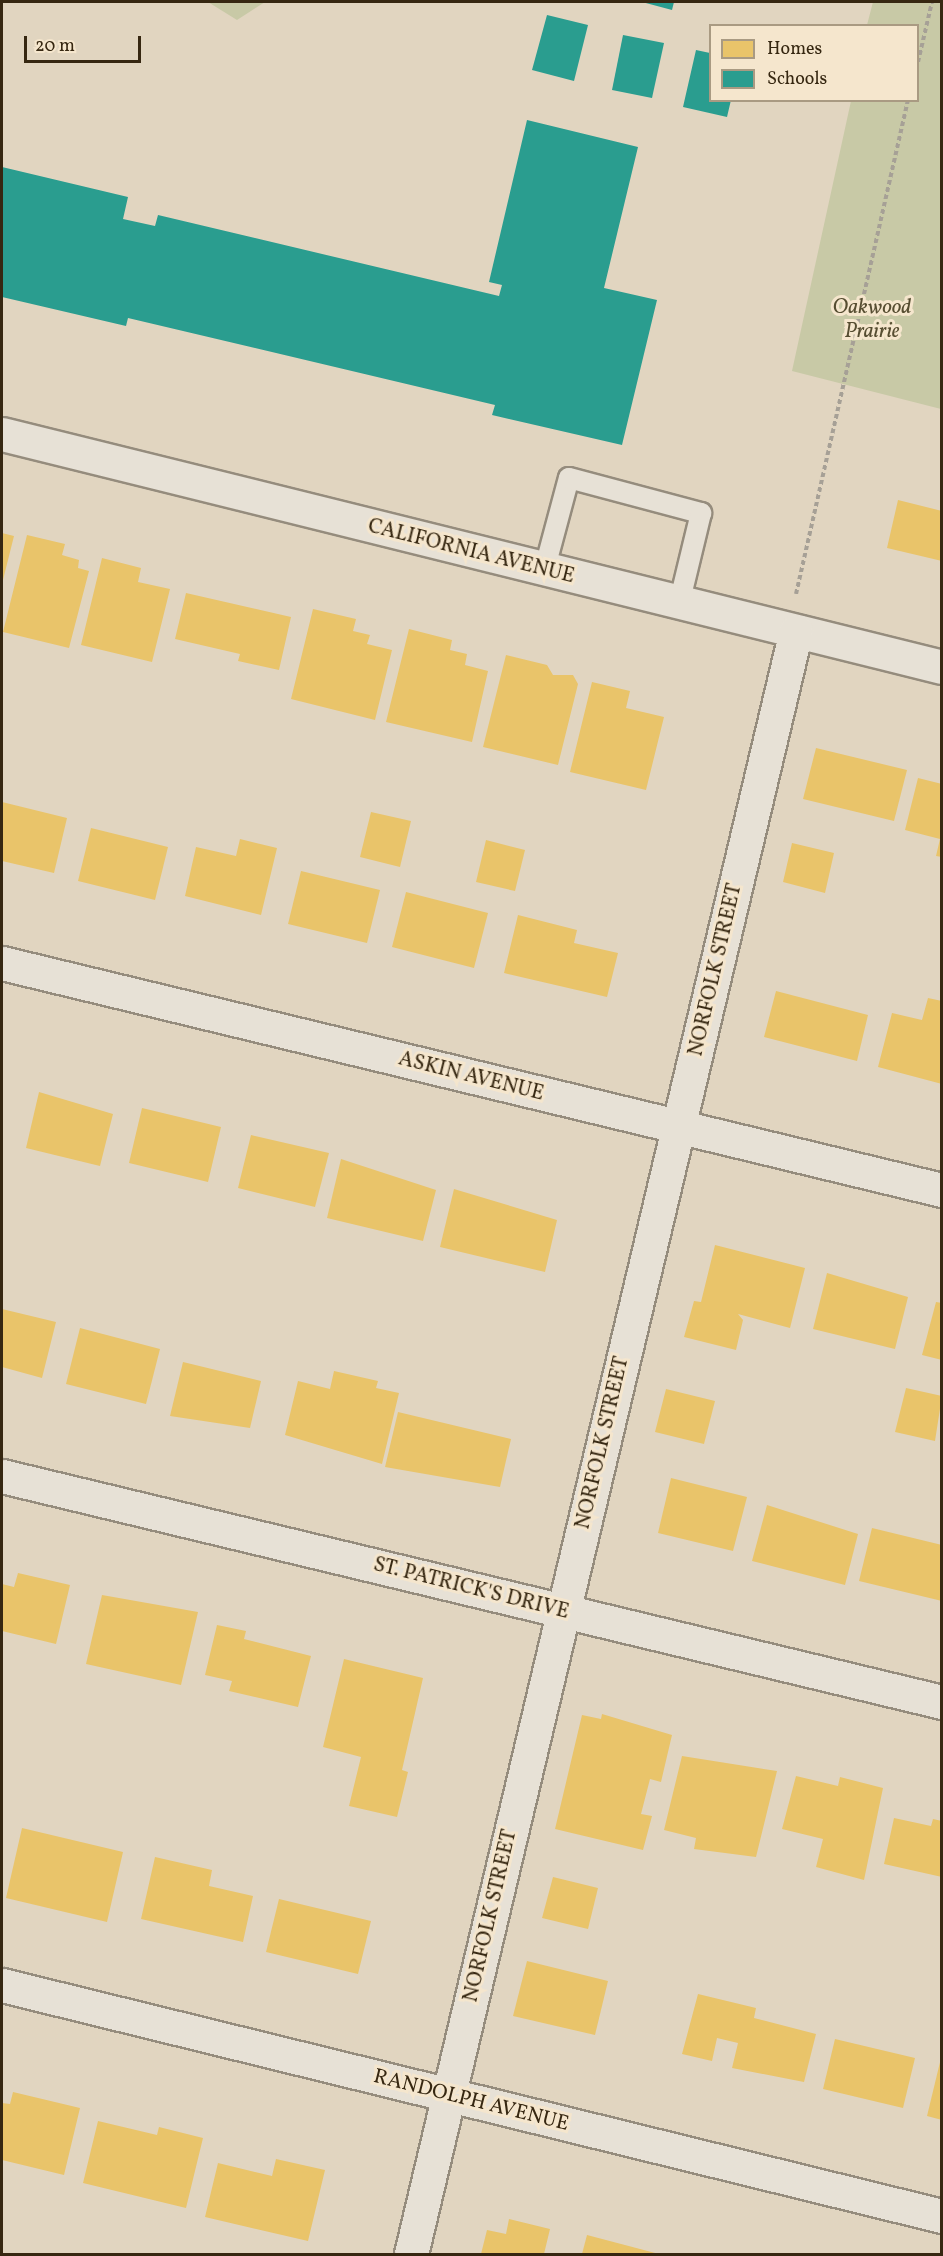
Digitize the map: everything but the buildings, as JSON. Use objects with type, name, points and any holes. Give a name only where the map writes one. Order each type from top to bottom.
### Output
[{"type":"street","name":"CALIFORNIA AVENUE","points":[[2,434],[544,571],[942,667]]},
{"type":"street","name":"NORFOLK STREET","points":[[411,2254],[796,632]]},
{"type":"street","name":"ASKIN AVENUE","points":[[2,963],[942,1190]]},
{"type":"street","name":"ST. PATRICK'S DRIVE","points":[[2,1476],[942,1702]]},
{"type":"street","name":"RANDOLPH AVENUE","points":[[2,1985],[942,2216]]},
{"type":"lane","points":[[544,571],[569,478],[701,513],[679,604]]},
{"type":"path","points":[[919,58],[932,2]]},
{"type":"path","points":[[797,573],[908,102]]},
{"type":"green space","points":[[208,2],[265,2],[237,20]]},
{"type":"green space","name":"Oakwood Prairie","points":[[873,2],[941,2],[941,409],[792,371],[851,102],[919,102],[919,24],[867,24]]}]
